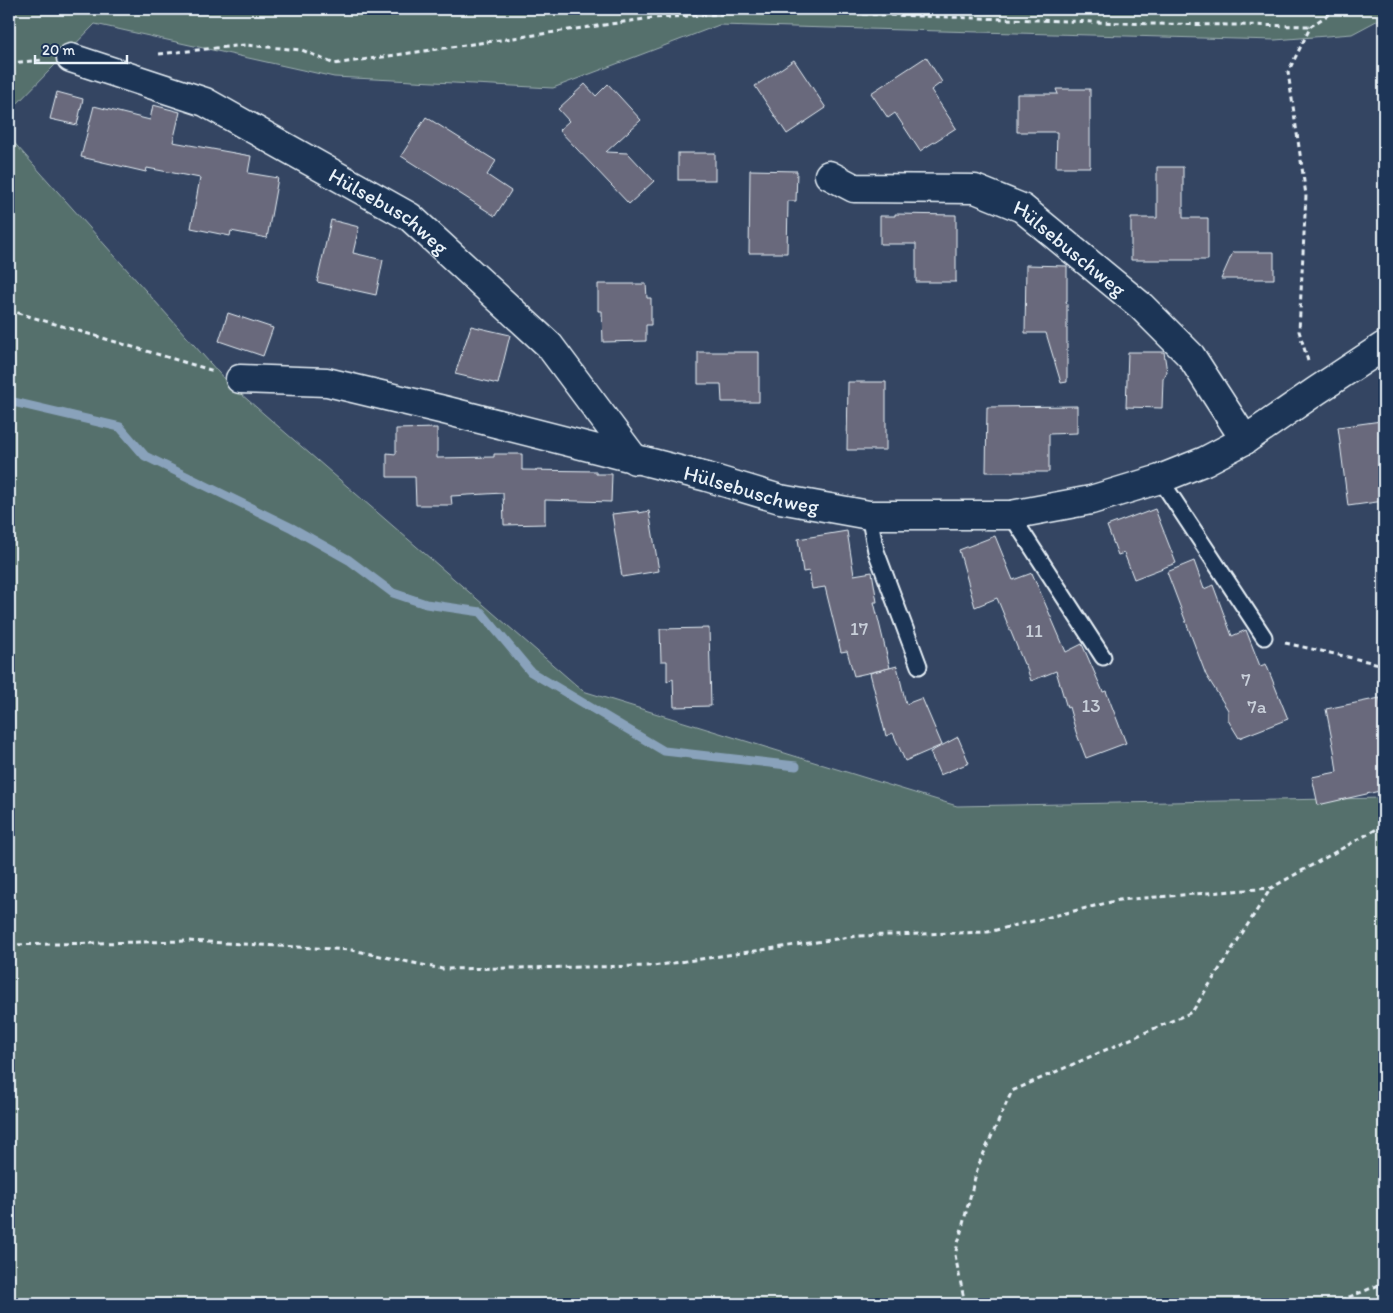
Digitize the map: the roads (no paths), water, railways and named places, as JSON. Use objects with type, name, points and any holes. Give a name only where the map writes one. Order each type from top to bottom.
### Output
[{"type":"street","name":"Hülsebuschweg","points":[[71,58],[205,102],[410,217],[549,345],[635,460]]},
{"type":"street","name":"Hülsebuschweg","points":[[829,175],[854,188],[975,189],[1022,208],[1141,306],[1191,356],[1245,440]]},
{"type":"street","name":"Hülsebuschweg","points":[[240,379],[327,382],[707,477],[780,499],[869,515],[1011,516],[1091,500],[1160,479],[1205,461],[1245,440],[1384,346]]},
{"type":"lane","points":[[1160,479],[1264,638]]},
{"type":"lane","points":[[869,515],[876,552],[919,666]]},
{"type":"lane","points":[[1011,516],[1103,657]]},
{"type":"waterway","points":[[9,401],[120,427],[145,456],[292,528],[349,560],[393,593],[426,604],[481,612],[531,672],[664,751],[796,766]]}]
